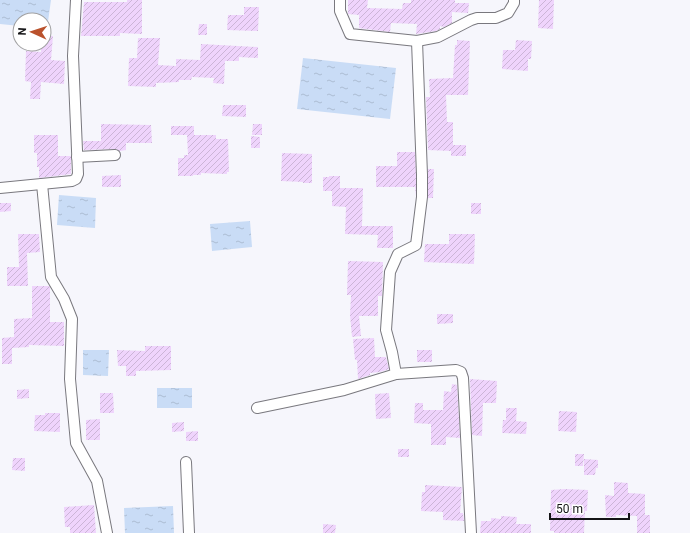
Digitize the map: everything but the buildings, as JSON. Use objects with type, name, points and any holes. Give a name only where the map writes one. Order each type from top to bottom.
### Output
[{"type":"street","points":[[0,188],[72,181],[76,179],[78,174],[73,56],[76,0]]},
{"type":"street","points":[[340,0],[340,11],[350,34],[417,41],[438,37],[477,18],[496,18],[508,13],[514,0]]},
{"type":"street","points":[[396,374],[386,330],[390,272],[398,254],[416,245],[422,197],[417,41]]},
{"type":"street","points":[[77,157],[115,155]]},
{"type":"street","points":[[42,184],[51,277],[64,298],[72,319],[70,379],[76,443],[97,481],[107,533]]},
{"type":"street","points":[[257,408],[344,390],[396,374],[456,370],[461,372],[463,378],[471,533]]},
{"type":"street","points":[[186,462],[189,533]]},
{"type":"water","points":[[0,0],[51,0],[49,12],[12,12],[12,25],[0,24]]},
{"type":"water","points":[[303,58],[396,68],[390,119],[297,109]]},
{"type":"water","points":[[59,195],[96,198],[95,228],[57,225]]},
{"type":"water","points":[[250,221],[252,247],[212,251],[210,224]]},
{"type":"water","points":[[83,350],[109,350],[108,376],[83,375]]},
{"type":"water","points":[[157,388],[192,388],[192,408],[157,408]]},
{"type":"water","points":[[173,506],[174,533],[125,533],[124,508]]}]
